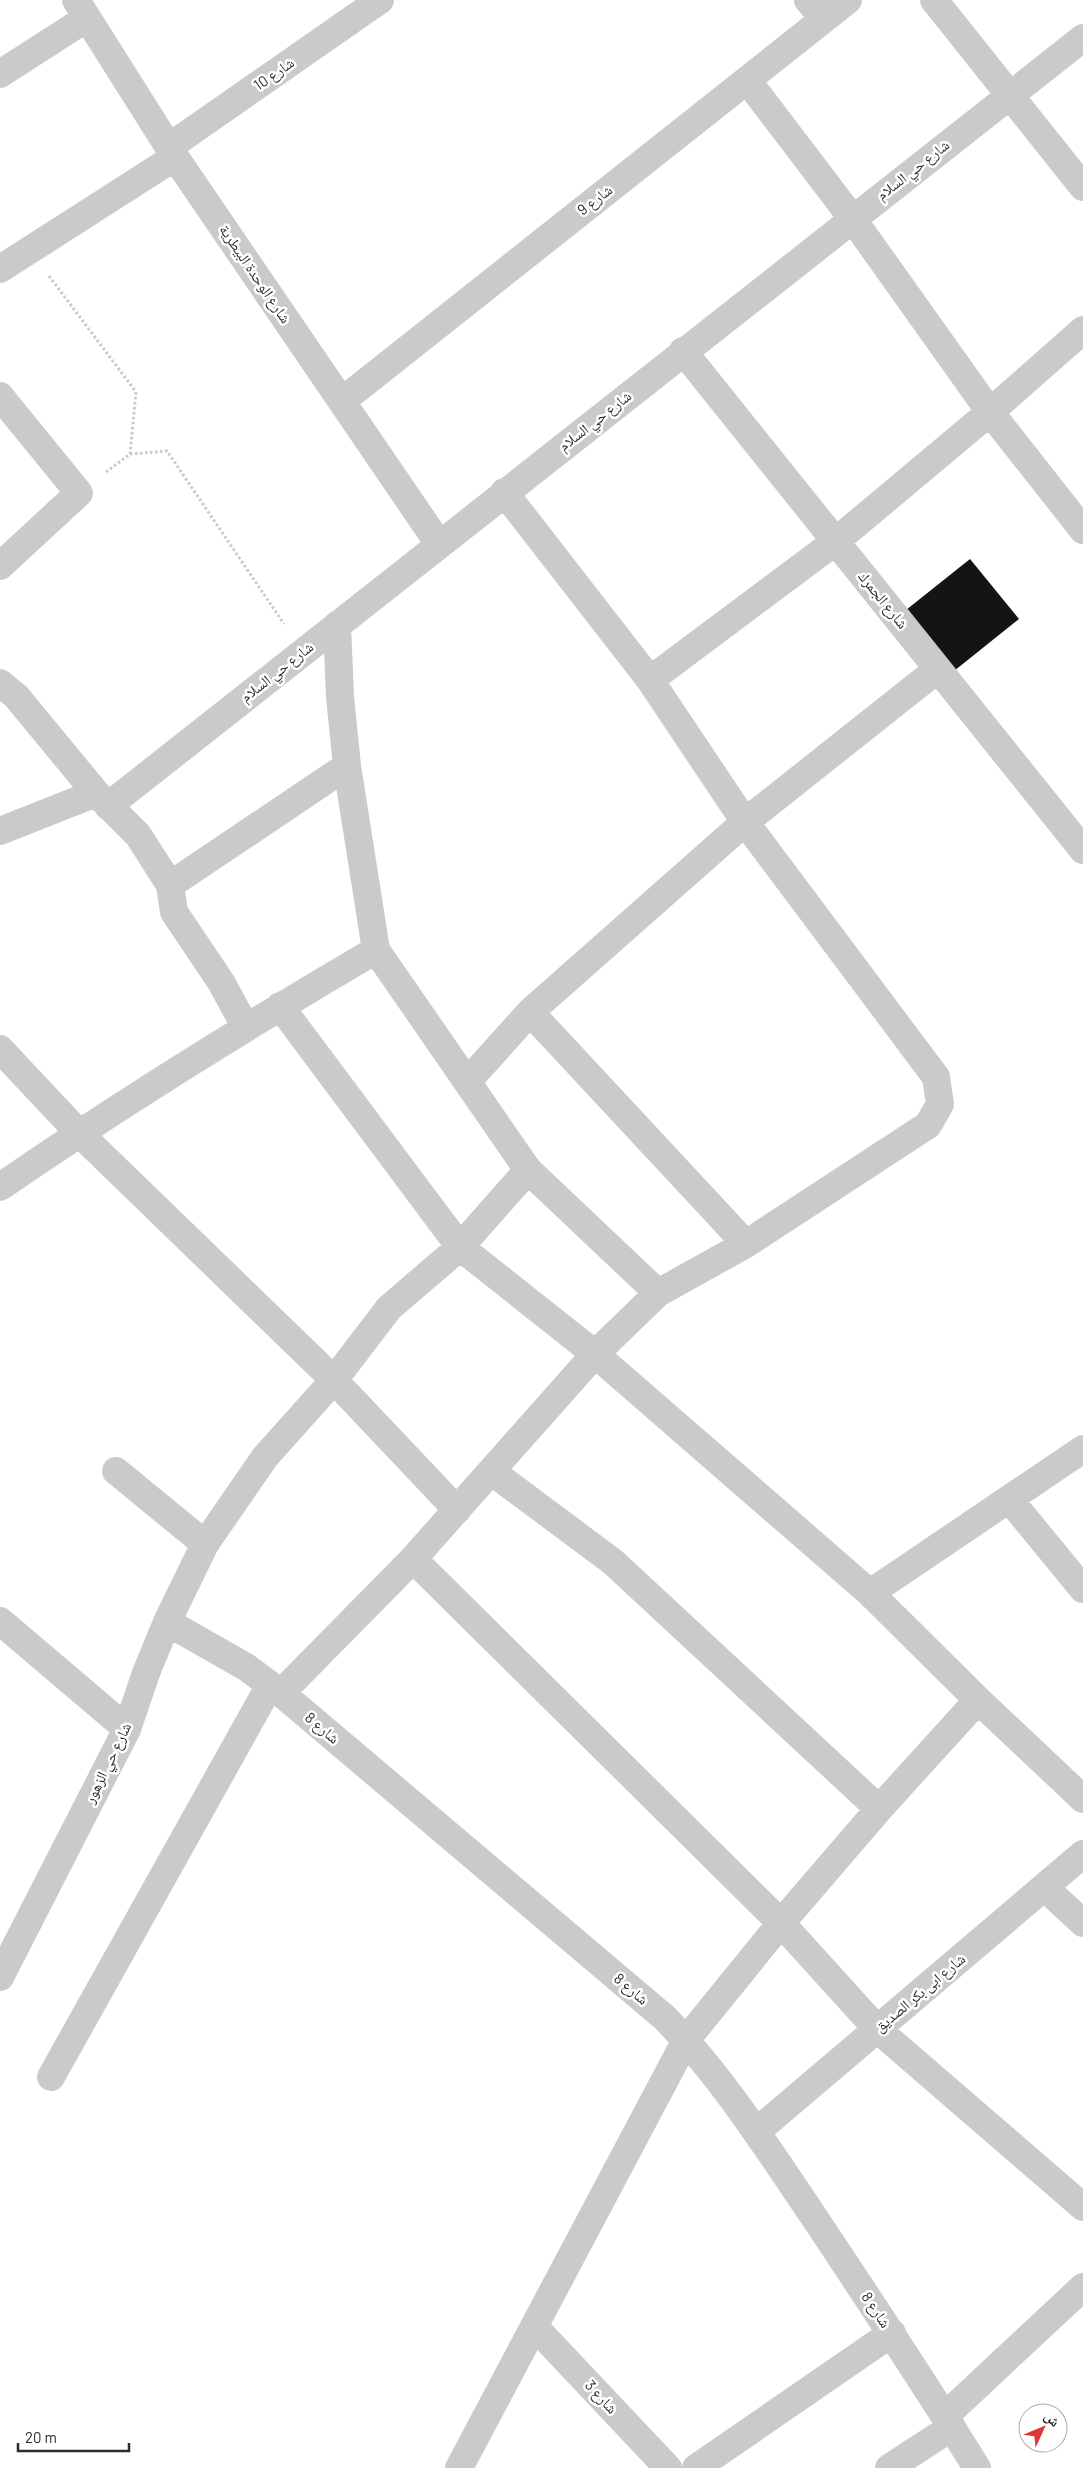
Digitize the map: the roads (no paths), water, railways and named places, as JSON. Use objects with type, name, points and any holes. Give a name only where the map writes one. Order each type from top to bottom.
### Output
[{"type":"street","name":"شارع 10","points":[[0,269],[172,152],[380,0]]},
{"type":"street","name":"شارع 9","points":[[342,401],[747,80],[816,9],[848,0]]},
{"type":"street","points":[[934,0],[1008,96],[1083,188]]},
{"type":"street","name":"شارع الوحدة البيطرية","points":[[82,9],[172,152],[439,544]]},
{"type":"street","points":[[0,74],[82,9]]},
{"type":"street","name":"شارع حي السلام","points":[[0,831],[102,799],[303,652],[1083,38]]},
{"type":"street","points":[[747,80],[852,218],[990,412],[1083,530]]},
{"type":"street","points":[[650,680],[836,541],[990,412],[1083,330]]},
{"type":"street","name":"شارع الجمرك","points":[[683,352],[1083,850]]},
{"type":"street","points":[[0,396],[80,493],[0,566]]},
{"type":"street","points":[[51,2077],[276,1689],[413,1559],[595,1354],[658,1293],[746,1244],[928,1125],[940,1104],[936,1077],[745,822],[650,680],[504,492]]},
{"type":"street","points":[[337,625],[340,697],[347,766],[376,950],[528,1170],[658,1293]]},
{"type":"street","points":[[467,1082],[530,1012],[745,822],[938,669]]},
{"type":"street","points":[[0,683],[16,696],[102,799],[138,835],[170,885],[174,912],[221,982],[246,1028]]},
{"type":"street","points":[[170,885],[347,766]]},
{"type":"street","points":[[0,1187],[79,1133],[280,1006],[376,950]]},
{"type":"street","points":[[280,1006],[460,1247],[595,1354],[870,1593],[978,1700],[1083,1799]]},
{"type":"street","points":[[530,1012],[746,1244]]},
{"type":"street","points":[[0,1049],[79,1133],[334,1380],[457,1510]]},
{"type":"street","name":"شارع حي الزهور","points":[[0,1977],[127,1729],[146,1672],[167,1622],[205,1544],[265,1458],[334,1380],[389,1308],[460,1247],[528,1170]]},
{"type":"street","points":[[870,1593],[1083,1449]]},
{"type":"street","points":[[491,1471],[613,1562],[879,1809]]},
{"type":"street","points":[[116,1472],[205,1544]]},
{"type":"street","points":[[1010,1499],[1083,1589]]},
{"type":"street","points":[[413,1559],[781,1924],[877,2029],[1083,2207]]},
{"type":"street","points":[[0,1620],[127,1729]]},
{"type":"street","name":"شارع 8","points":[[167,1622],[208,1644],[276,1689],[665,2018],[686,2040],[733,2097],[892,2333],[977,2468]]},
{"type":"street","points":[[459,2468],[686,2040],[879,1809],[978,1700]]},
{"type":"street","name":"شارع ابى بكر الصديق","points":[[756,2132],[1083,1854]]},
{"type":"street","points":[[1044,1887],[1083,1923]]},
{"type":"street","points":[[888,2468],[948,2421],[1083,2287]]},
{"type":"street","name":"شارع 3","points":[[534,2326],[668,2468]]},
{"type":"street","points":[[696,2468],[892,2333]]}]
